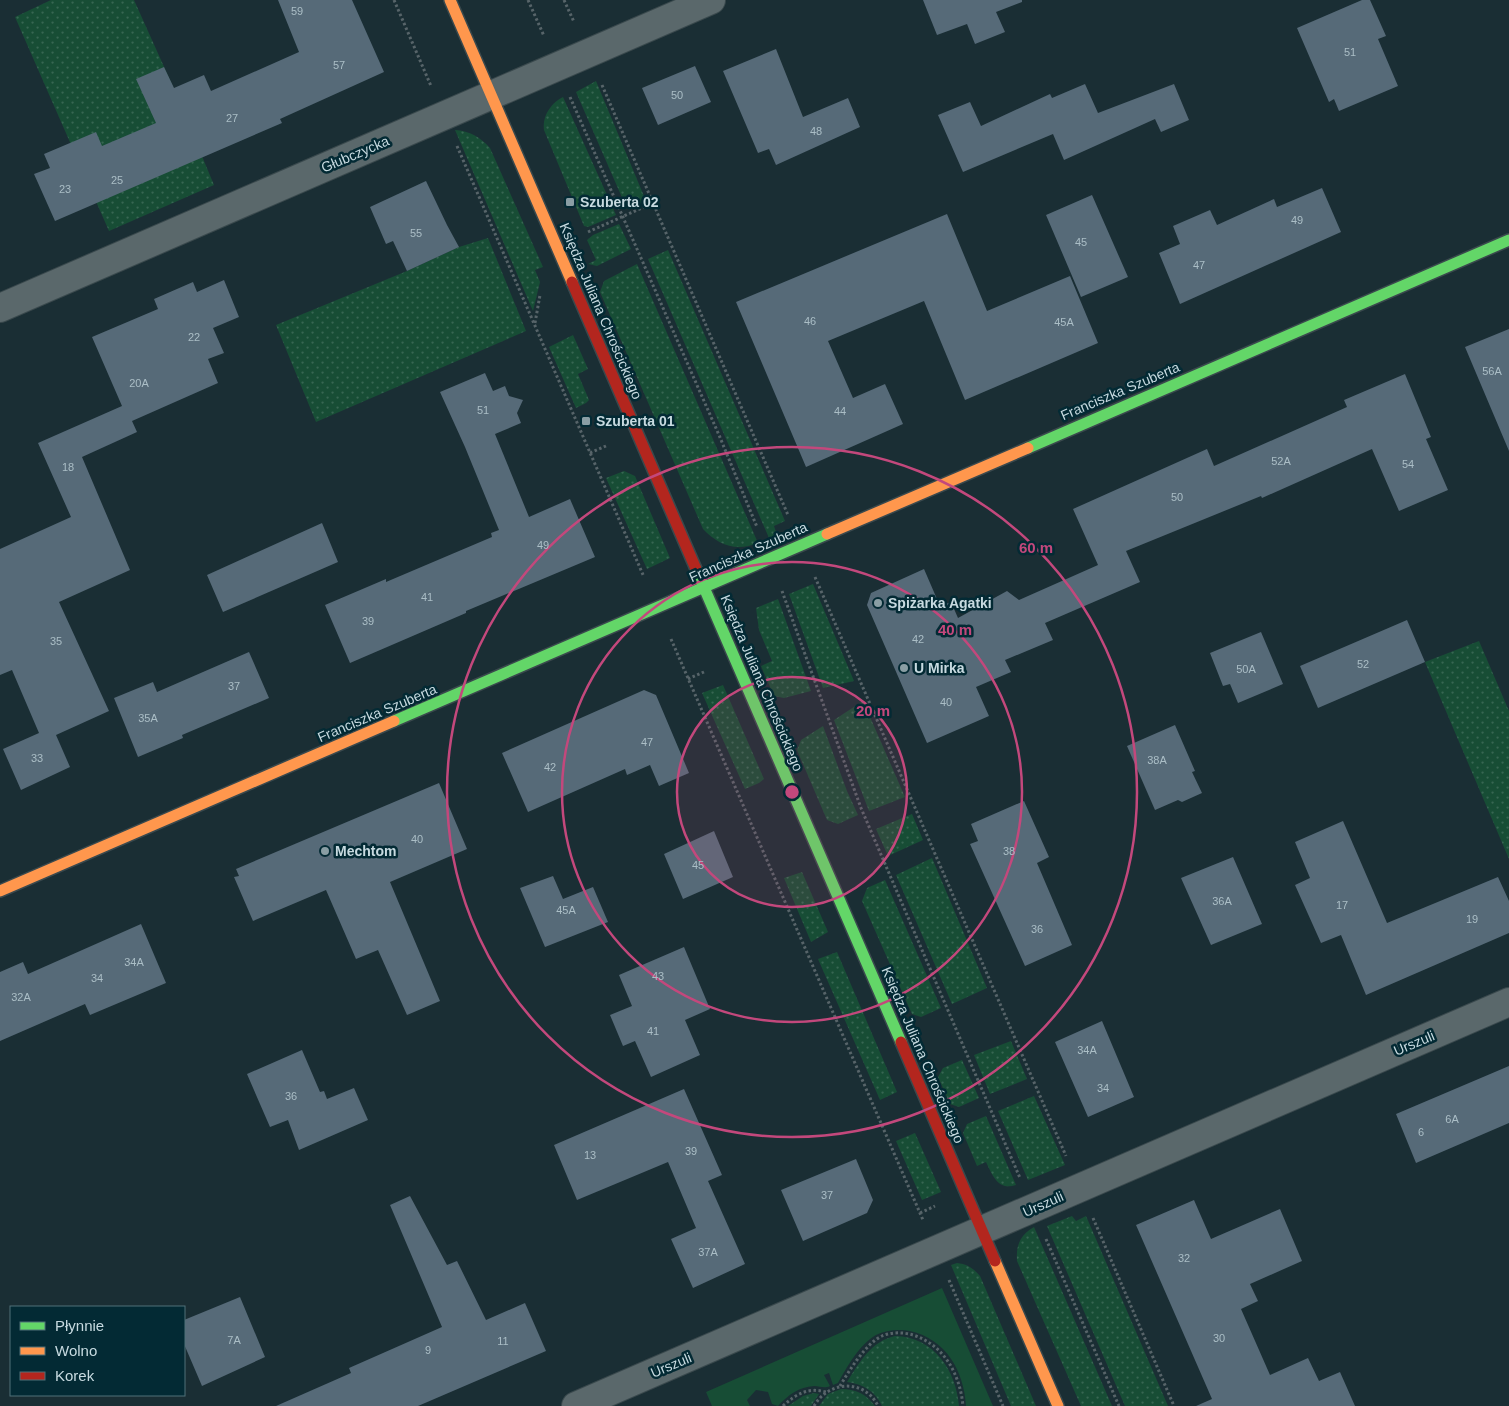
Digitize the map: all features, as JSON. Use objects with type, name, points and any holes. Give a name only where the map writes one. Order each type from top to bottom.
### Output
[{"type":"street","name":"Księdza Juliana Chrościckiego","points":[[450,0],[1058,1406]]},
{"type":"street","name":"Głubczycka","points":[[0,308],[711,0]]},
{"type":"street","name":"Franciszka Szuberta","points":[[0,891],[1509,240]]},
{"type":"street","name":"Urszuli","points":[[576,1406],[1509,1002]]},
{"type":"path","points":[[394,0],[645,580]]},
{"type":"path","points":[[600,79],[790,520]]},
{"type":"path","points":[[570,96],[760,532]]},
{"type":"path","points":[[581,235],[653,203]]},
{"type":"path","points":[[810,571],[816,578],[1067,1160]]},
{"type":"path","points":[[808,582],[816,578]]},
{"type":"path","points":[[779,584],[861,808],[1024,1187]]},
{"type":"path","points":[[775,595],[790,589]]},
{"type":"path","points":[[669,634],[925,1226]]},
{"type":"path","points":[[1089,1209],[1174,1406]]},
{"type":"path","points":[[1044,1234],[1118,1406]]},
{"type":"path","points":[[948,1278],[1003,1406]]},
{"type":"path","points":[[840,1386],[860,1358],[878,1338],[894,1333],[908,1333],[926,1340],[945,1356],[958,1380],[963,1406]]},
{"type":"path","points":[[814,1406],[826,1392],[840,1386],[854,1386],[873,1397],[878,1406]]},
{"type":"path","points":[[782,1406],[806,1391],[813,1389],[826,1392]]},
{"type":"green space","points":[[51,0],[134,0],[214,185],[109,231],[15,17]]},
{"type":"green space","points":[[596,81],[646,201],[627,209],[576,92]]},
{"type":"green space","points":[[563,97],[616,215],[588,227],[584,226],[544,130],[544,120],[548,110]]},
{"type":"green space","points":[[455,130],[474,135],[490,148],[543,267],[535,270],[540,282],[533,311]]},
{"type":"green space","points":[[619,224],[631,249],[597,266],[588,264],[596,260],[587,240],[593,235]]},
{"type":"green space","points":[[488,238],[526,331],[316,422],[276,325],[407,271],[459,247]]},
{"type":"green space","points":[[668,250],[785,521],[774,526],[777,535],[769,538],[648,259]]},
{"type":"green space","points":[[637,264],[758,543],[750,546],[735,547],[721,543],[703,529],[600,292],[604,281]]},
{"type":"green space","points":[[573,335],[588,369],[578,374],[589,400],[576,408],[549,347]]},
{"type":"green space","points":[[624,471],[635,476],[670,558],[647,569],[606,478]]},
{"type":"green space","points":[[813,584],[854,681],[823,688],[789,594]]},
{"type":"green space","points":[[778,599],[811,691],[784,698],[774,696],[761,666],[772,661],[759,630],[756,608]]},
{"type":"green space","points":[[1479,641],[1509,711],[1509,859],[1425,662]]},
{"type":"green space","points":[[723,685],[764,779],[745,789],[702,693]]},
{"type":"green space","points":[[863,701],[905,797],[869,811],[834,720]]},
{"type":"green space","points":[[823,726],[858,815],[838,824],[827,820],[797,750],[801,740]]},
{"type":"green space","points":[[912,814],[923,840],[888,856],[876,829]]},
{"type":"green space","points":[[932,858],[987,988],[952,1004],[896,875]]},
{"type":"green space","points":[[802,872],[828,932],[811,942],[784,878]]},
{"type":"green space","points":[[885,880],[941,1008],[921,1017],[912,1014],[862,901],[867,888]]},
{"type":"green space","points":[[837,952],[897,1092],[880,1100],[818,959]]},
{"type":"green space","points":[[1011,1041],[1027,1079],[990,1094],[974,1055]]},
{"type":"green space","points":[[962,1060],[979,1098],[959,1107],[950,1104],[938,1077],[943,1068]]},
{"type":"green space","points":[[1034,1096],[1065,1165],[1028,1180],[998,1111]]},
{"type":"green space","points":[[986,1116],[1016,1185],[1005,1186],[1000,1184],[986,1162],[977,1166],[963,1133],[967,1124]]},
{"type":"green space","points":[[915,1133],[941,1192],[922,1200],[896,1141]]},
{"type":"green space","points":[[1072,1216],[1076,1221],[1086,1216],[1168,1406],[1125,1406],[1047,1226]]},
{"type":"green space","points":[[1034,1227],[1112,1406],[1081,1406],[1017,1261],[1017,1250],[1022,1237]]},
{"type":"green space","points":[[957,1263],[970,1267],[980,1276],[1036,1406],[1011,1406],[951,1265]]},
{"type":"green space","points":[[942,1288],[993,1406],[966,1406],[957,1369],[943,1349],[923,1335],[897,1330],[880,1333],[864,1344],[838,1383],[833,1385],[829,1373],[824,1375],[830,1386],[803,1388],[790,1395],[778,1406],[772,1404],[768,1392],[756,1390],[747,1400],[750,1406],[712,1406],[706,1392]]},
{"type":"green space","points":[[895,1336],[921,1342],[932,1349],[948,1368],[957,1393],[959,1406],[882,1406],[876,1396],[868,1389],[858,1384],[847,1382],[861,1360],[872,1348]]},
{"type":"green space","points":[[841,1389],[860,1393],[875,1406],[819,1406],[828,1394]]},
{"type":"green space","points":[[814,1393],[819,1394],[811,1406],[788,1406],[803,1396]]},
{"type":"building","points":[[278,0],[352,0],[384,72],[280,119],[282,123],[55,221],[34,174],[50,168],[44,154],[96,132],[102,146],[156,123],[136,79],[164,67],[174,88],[204,75],[211,91],[299,52]]},
{"type":"building","points":[[923,0],[1022,0],[1022,2],[996,12],[1005,32],[975,44],[967,24],[937,35]]},
{"type":"building","points":[[1362,0],[1370,0],[1386,36],[1378,39],[1398,86],[1339,111],[1334,99],[1329,102],[1297,28]]},
{"type":"building","points":[[776,49],[803,117],[848,98],[860,127],[776,165],[769,149],[758,153],[723,71]]},
{"type":"building","points":[[695,66],[711,102],[658,125],[642,88]]},
{"type":"building","points":[[1085,84],[1098,113],[1174,84],[1189,120],[1161,132],[1155,119],[1064,160],[1053,134],[963,172],[938,115],[970,102],[981,126],[1050,94],[1052,98]]},
{"type":"building","points":[[426,181],[459,247],[407,271],[393,241],[386,244],[370,207]]},
{"type":"building","points":[[1322,188],[1341,232],[1180,304],[1159,253],[1180,244],[1173,226],[1210,210],[1217,225],[1274,199],[1277,207]]},
{"type":"building","points":[[1092,195],[1128,277],[1081,297],[1046,215]]},
{"type":"building","points":[[947,214],[987,311],[1070,276],[1098,343],[965,400],[924,301],[828,341],[853,398],[885,384],[903,424],[806,467],[736,302]]},
{"type":"building","points":[[224,280],[239,317],[213,328],[224,353],[208,359],[218,383],[132,421],[137,432],[82,457],[130,570],[59,602],[109,711],[56,735],[70,767],[21,790],[3,749],[39,733],[12,670],[0,675],[0,549],[71,517],[38,443],[122,406],[92,337],[158,309],[154,299],[193,282],[197,292]]},
{"type":"building","points":[[1509,329],[1509,451],[1465,347]]},
{"type":"building","points":[[485,373],[493,391],[505,386],[509,396],[523,400],[517,413],[521,423],[495,434],[529,517],[570,499],[595,557],[466,611],[466,613],[350,663],[325,605],[386,579],[386,582],[492,537],[491,533],[499,530],[440,392]]},
{"type":"building","points":[[1405,374],[1431,437],[1426,439],[1448,490],[1399,511],[1372,449],[1262,498],[1261,496],[1126,551],[1140,582],[1045,623],[1053,640],[1005,660],[1011,672],[976,687],[989,716],[927,743],[867,605],[871,593],[924,569],[940,606],[951,602],[958,618],[1007,591],[1019,600],[1098,565],[1073,509],[1207,449],[1214,466],[1347,407],[1344,400]]},
{"type":"building","points":[[322,523],[338,562],[223,612],[207,575]]},
{"type":"building","points":[[1407,620],[1425,662],[1318,708],[1300,666]]},
{"type":"building","points":[[1261,632],[1283,684],[1238,703],[1230,684],[1223,686],[1210,653]]},
{"type":"building","points":[[249,652],[269,698],[182,735],[183,738],[138,757],[114,698],[153,682],[157,692]]},
{"type":"building","points":[[644,690],[656,695],[689,773],[659,786],[650,765],[627,775],[625,769],[528,812],[502,753]]},
{"type":"building","points":[[1175,725],[1195,771],[1192,772],[1202,793],[1182,802],[1178,800],[1155,810],[1127,746]]},
{"type":"building","points":[[439,783],[467,849],[390,882],[440,1001],[407,1015],[378,950],[356,959],[326,890],[253,921],[234,877],[239,876],[236,869]]},
{"type":"building","points":[[1024,801],[1049,857],[1037,863],[1072,945],[1025,966],[970,844],[978,841],[971,824]]},
{"type":"building","points":[[1343,821],[1387,923],[1498,877],[1509,901],[1509,933],[1366,995],[1341,935],[1321,943],[1295,885],[1310,878],[1295,842]]},
{"type":"building","points":[[714,831],[733,877],[683,899],[664,854]]},
{"type":"building","points":[[1233,857],[1262,924],[1211,945],[1181,878]]},
{"type":"building","points":[[553,876],[563,899],[593,887],[608,922],[545,947],[520,888]]},
{"type":"building","points":[[141,924],[166,983],[90,1015],[85,1004],[0,1041],[0,972],[23,962],[28,974]]},
{"type":"building","points":[[684,947],[710,1009],[685,1020],[700,1055],[651,1077],[635,1041],[623,1046],[610,1015],[632,1006],[619,975]]},
{"type":"building","points":[[1102,1021],[1134,1097],[1088,1117],[1055,1042]]},
{"type":"building","points":[[302,1050],[320,1092],[324,1091],[327,1099],[354,1088],[368,1120],[299,1150],[288,1120],[270,1127],[247,1074]]},
{"type":"building","points":[[1509,1066],[1509,1123],[1416,1163],[1396,1114]]},
{"type":"building","points":[[684,1089],[722,1175],[708,1181],[745,1264],[693,1288],[671,1239],[696,1228],[668,1162],[577,1200],[554,1145]]},
{"type":"building","points":[[856,1159],[873,1200],[867,1213],[803,1241],[781,1190]]},
{"type":"building","points":[[410,1196],[447,1265],[457,1261],[486,1320],[525,1303],[546,1351],[418,1406],[276,1406],[351,1373],[349,1368],[442,1327],[390,1205]]},
{"type":"building","points":[[1194,1200],[1211,1239],[1280,1209],[1302,1261],[1250,1284],[1258,1301],[1241,1309],[1270,1375],[1308,1358],[1319,1381],[1340,1372],[1355,1406],[1196,1406],[1212,1399],[1136,1225]]},
{"type":"building","points":[[240,1297],[265,1357],[202,1386],[185,1346],[185,1320]]},
{"type":"traffic: fast","points":[[1028,448],[1509,240]]},
{"type":"traffic: fast","points":[[394,721],[827,534]]},
{"type":"traffic: fast","points":[[696,569],[901,1042]]},
{"type":"traffic: slow","points":[[450,0],[572,282]]},
{"type":"traffic: slow","points":[[827,534],[1028,448]]},
{"type":"traffic: slow","points":[[0,891],[394,721]]},
{"type":"traffic: slow","points":[[995,1261],[1058,1406]]},
{"type":"traffic: jam","points":[[572,282],[696,569]]},
{"type":"traffic: jam","points":[[901,1042],[995,1261]]},
{"type":"place","name":"Szuberta 02","points":[[570,202]]},
{"type":"place","name":"Szuberta 01","points":[[586,421]]},
{"type":"place","name":"Spiżarka Agatki","points":[[878,603]]},
{"type":"place","name":"U Mirka","points":[[904,668]]},
{"type":"place","name":"Mechtom","points":[[325,851]]}]
